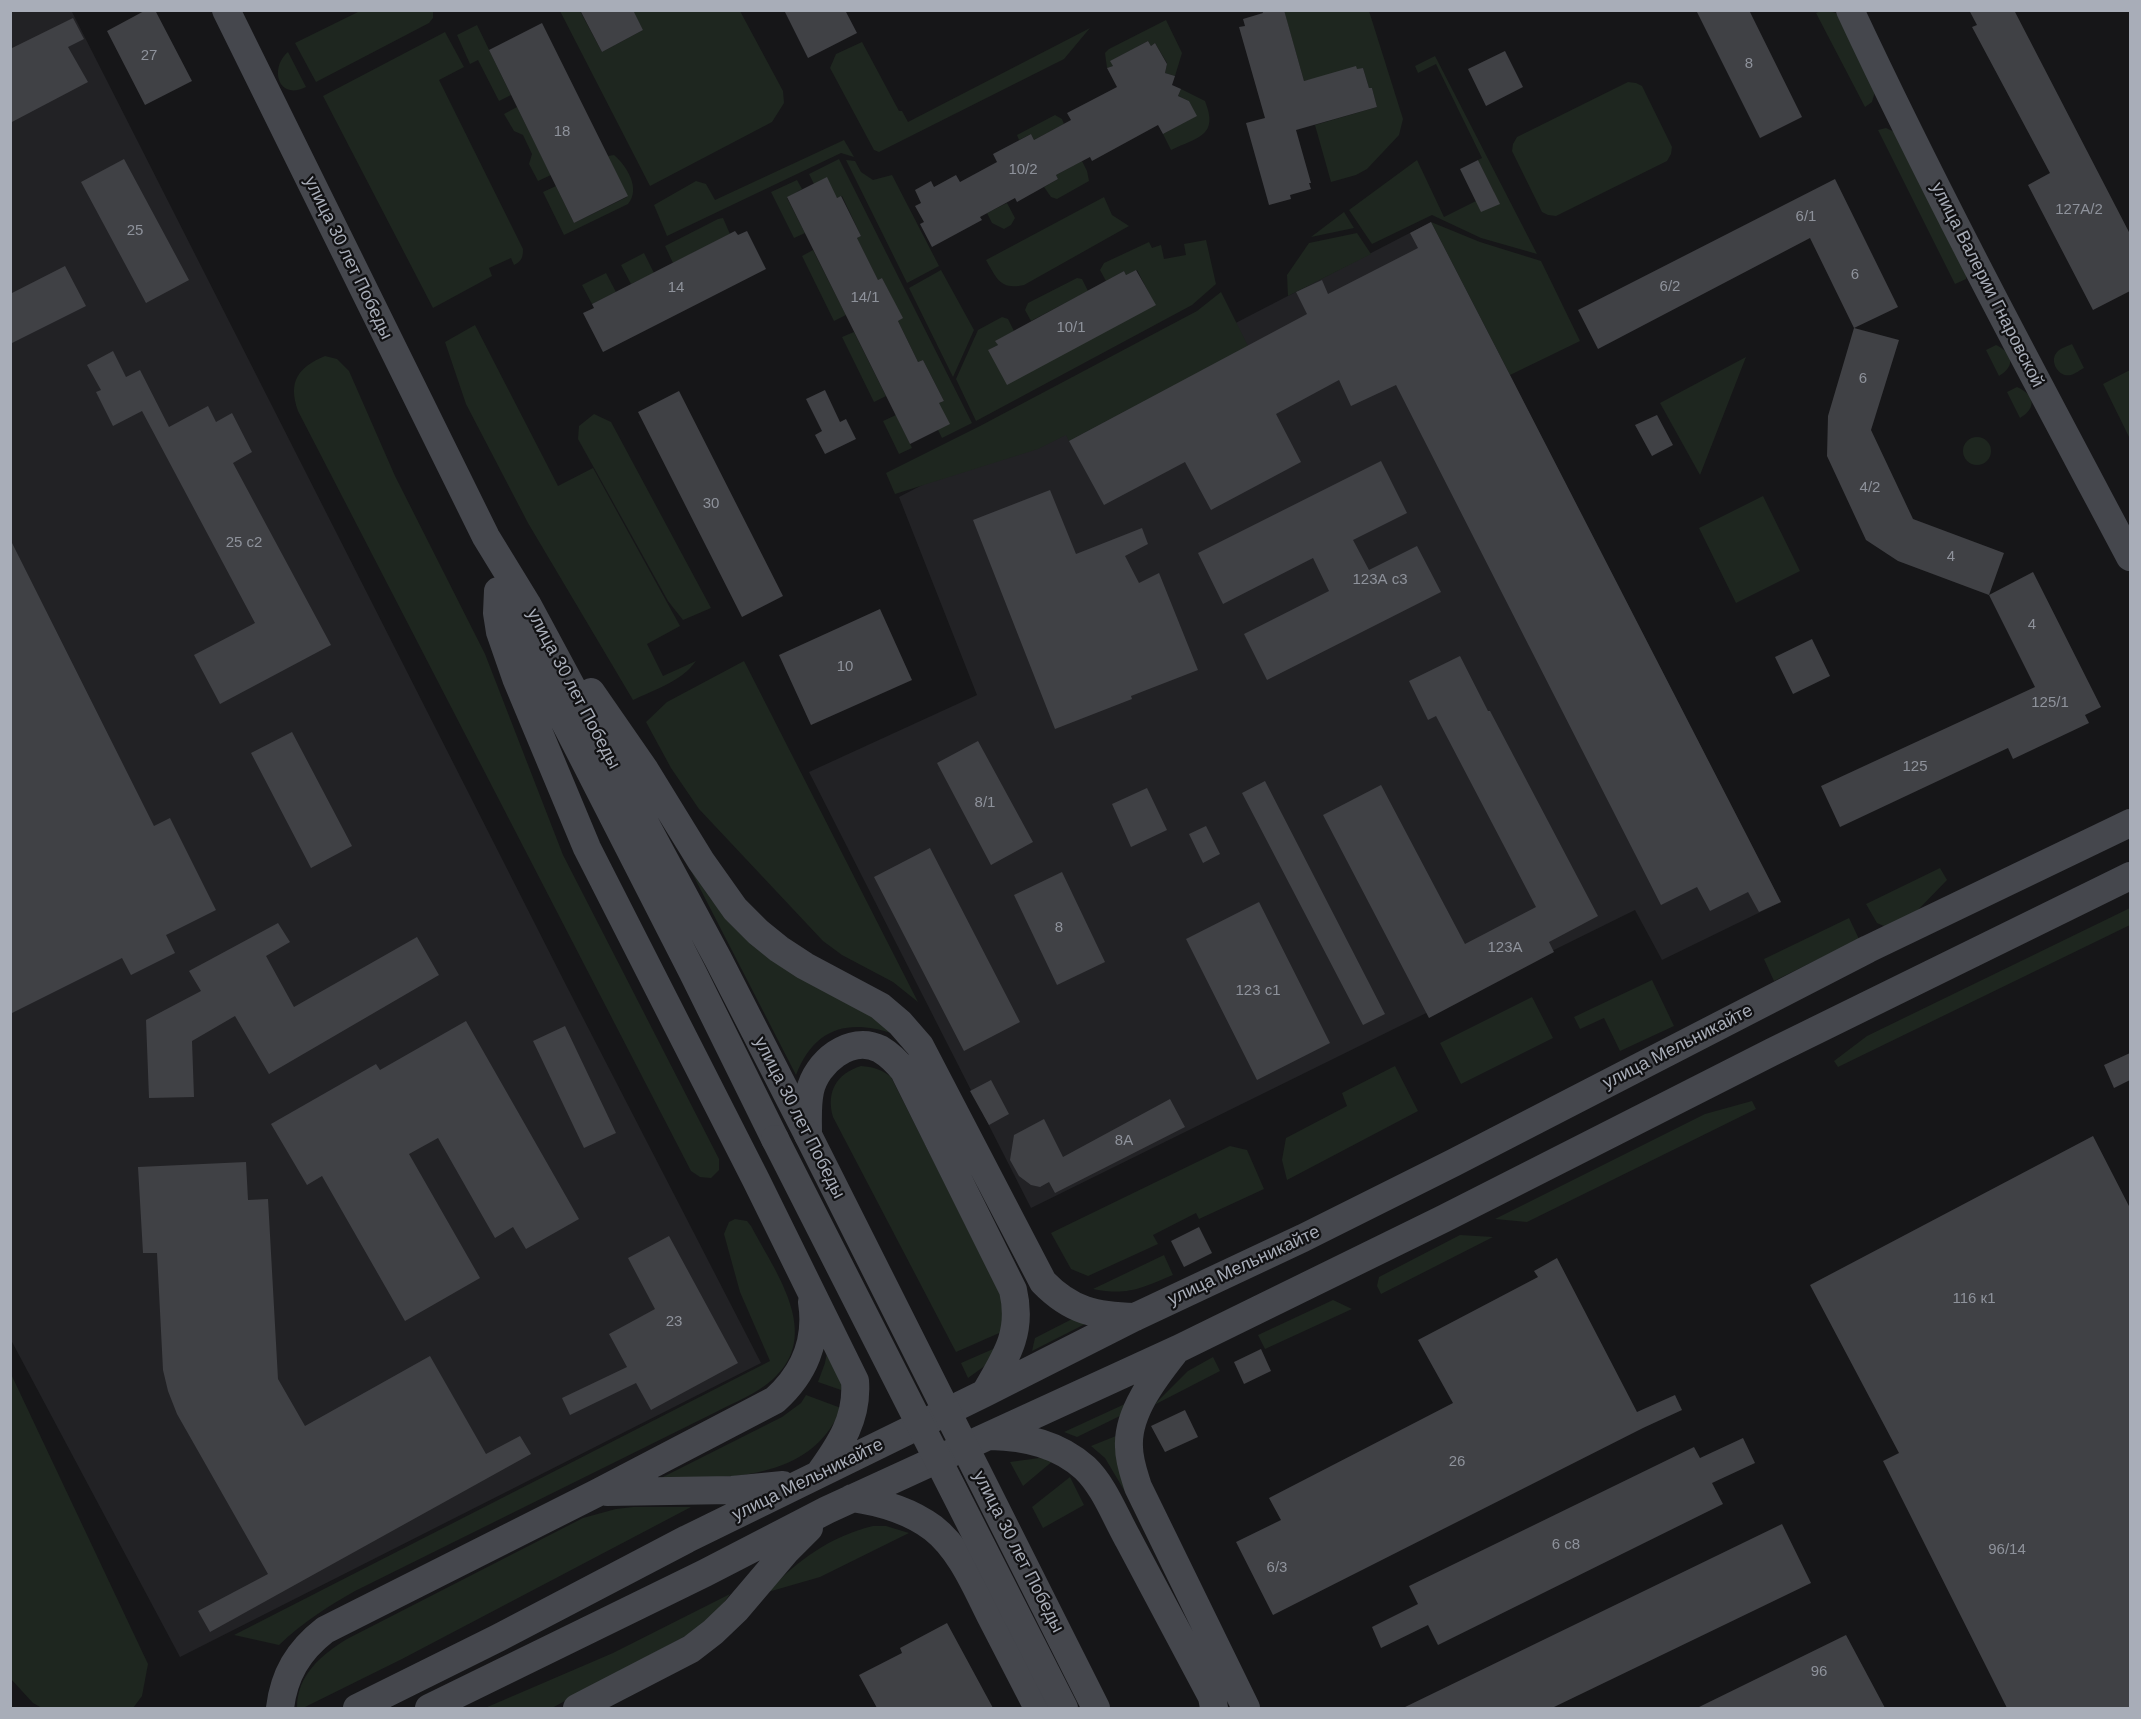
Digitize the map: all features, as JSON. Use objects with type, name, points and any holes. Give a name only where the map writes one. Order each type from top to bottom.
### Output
[{"type":"street","name":"улица 30 лет Победы","points":[[226,10],[486,537],[527,604],[718,959],[1096,1708]]},
{"type":"street","name":"улица Валерии Гнаровской","points":[[1850,10],[1908,132],[2130,557]]},
{"type":"street","name":"улица 30 лет Победы","points":[[486,537],[498,591],[1064,1708]]},
{"type":"street","points":[[498,591],[497,614],[500,632],[516,678],[587,848],[855,1381],[855,1407],[842,1440],[814,1477],[767,1488],[597,1493]]},
{"type":"street","points":[[527,604],[614,724],[701,861],[735,909],[779,949],[805,966],[880,1006],[900,1023],[920,1046],[1043,1282],[1056,1296],[1075,1307],[1091,1313],[1135,1317]]},
{"type":"street","name":"улица Мельникайте","points":[[357,1708],[498,1638],[687,1539],[1135,1317],[1325,1227],[1453,1163],[1869,949],[2130,823]]},
{"type":"street","name":"улица Мельникайте","points":[[429,1708],[840,1504],[1178,1349],[1443,1220],[1772,1052],[2130,876]]},
{"type":"street","points":[[808,1135],[807,1107],[810,1089],[818,1072],[834,1055],[852,1047],[865,1045],[878,1048],[893,1058],[904,1071],[1013,1290],[1017,1307],[1015,1334],[1005,1359],[985,1393]]},
{"type":"street","points":[[280,1708],[284,1685],[293,1663],[313,1639],[325,1630],[761,1408],[787,1389],[805,1362],[814,1330],[812,1298],[807,1282]]},
{"type":"street","points":[[1178,1349],[1146,1390],[1138,1407],[1128,1444],[1130,1462],[1138,1487],[1246,1708]]},
{"type":"street","points":[[989,1436],[1039,1441],[1086,1469],[1110,1507],[1202,1677],[1212,1697],[1214,1708]]},
{"type":"street","points":[[578,1708],[691,1649],[713,1632],[736,1610],[787,1550],[840,1504],[883,1504],[907,1513],[933,1528],[950,1545],[970,1577],[1038,1708]]},
{"type":"shaded area","points":[[71,10],[566,985],[761,1363],[180,1657],[11,1340],[10,11]]},
{"type":"shaded area","points":[[1823,10],[1836,13],[1876,88],[1872,102],[1865,107],[1816,13]]},
{"type":"shaded area","points":[[360,11],[433,11],[433,18],[429,23],[316,82],[295,43]]},
{"type":"shaded area","points":[[560,11],[580,11],[602,52],[643,30],[633,11],[740,11],[783,91],[784,103],[772,122],[650,186]]},
{"type":"shaded area","points":[[1284,11],[1369,11],[1403,119],[1399,135],[1367,169],[1356,175],[1331,182],[1315,125],[1377,107],[1372,88],[1369,88],[1363,68],[1304,81]]},
{"type":"shaded area","points":[[1166,20],[1182,53],[1175,76],[1165,73],[1167,63],[1155,43],[1151,46],[1148,41],[1111,61],[1113,66],[1107,68],[1105,53],[1109,49]]},
{"type":"shaded area","points":[[477,25],[511,95],[499,101],[478,60],[470,64],[457,35]]},
{"type":"shaded area","points":[[1090,28],[1064,59],[879,152],[874,150],[830,68],[836,54],[862,42],[899,111],[902,111],[908,122]]},
{"type":"shaded area","points":[[445,32],[464,67],[439,80],[523,252],[522,258],[514,265],[511,258],[489,268],[492,276],[433,308],[323,96]]},
{"type":"shaded area","points":[[288,52],[306,87],[289,90],[279,81],[279,66]]},
{"type":"shaded area","points":[[1435,56],[1537,254],[1481,238],[1432,215],[1372,244],[1349,210],[1417,160],[1444,217],[1494,192],[1478,160],[1482,158],[1436,64],[1418,73],[1415,66]]},
{"type":"shaded area","points":[[1628,82],[1642,86],[1672,147],[1667,161],[1556,216],[1542,212],[1512,151],[1517,137]]},
{"type":"shaded area","points":[[1181,89],[1205,101],[1209,122],[1203,134],[1171,150],[1163,134],[1196,116],[1189,101],[1178,96]]},
{"type":"shaded area","points":[[517,107],[551,175],[538,181],[529,164],[532,154],[523,135],[514,131],[504,114]]},
{"type":"shaded area","points":[[1055,115],[1062,119],[1064,124],[1034,140],[1031,134],[1019,140],[1017,135]]},
{"type":"shaded area","points":[[1886,128],[1899,134],[1968,268],[1966,279],[1955,284],[1878,130]]},
{"type":"shaded area","points":[[844,140],[854,157],[841,153],[667,236],[654,205],[696,181],[706,184],[715,200]]},
{"type":"shaded area","points":[[614,155],[624,165],[631,178],[632,198],[628,204],[564,235],[543,192],[556,186],[574,223],[627,197],[608,156]]},
{"type":"shaded area","points":[[839,159],[972,423],[942,438],[938,430],[939,403],[944,401],[923,360],[918,362],[898,321],[902,318],[882,278],[878,280],[857,238],[861,236],[842,196],[837,198],[814,184],[809,174]]},
{"type":"shaded area","points":[[846,160],[855,161],[861,172],[873,180],[892,175],[939,266],[907,283]]},
{"type":"shaded area","points":[[1082,161],[1089,181],[1057,199],[1051,197],[1044,187],[1058,179],[1056,175]]},
{"type":"shaded area","points":[[797,180],[802,189],[787,198],[805,233],[794,238],[771,192]]},
{"type":"shaded area","points":[[1104,197],[1112,215],[1129,226],[1024,285],[1009,286],[1000,282],[986,260]]},
{"type":"shaded area","points":[[1007,203],[1015,218],[1011,225],[1004,229],[992,223],[987,213]]},
{"type":"shaded area","points":[[1344,212],[1354,228],[1311,237]]},
{"type":"shaded area","points":[[723,218],[730,234],[673,263],[665,246]]},
{"type":"shaded area","points":[[1431,222],[1781,902],[1662,960],[1635,910],[1031,1208],[809,772],[977,695],[899,497]]},
{"type":"shaded area","points":[[1431,222],[1480,242],[1541,261],[1580,341],[1510,375]]},
{"type":"shaded area","points":[[1357,233],[1371,254],[1288,296],[1287,275],[1309,243]]},
{"type":"shaded area","points":[[1206,240],[1216,284],[1192,305],[976,421],[956,379],[978,330],[1002,317],[1008,319],[1014,331],[996,341],[998,345],[989,350],[1155,305],[1137,270],[1126,275],[1124,271],[1106,281],[1100,270],[1104,263],[1149,242],[1152,248],[1161,245],[1164,259],[1186,255],[1184,244]]},
{"type":"shaded area","points":[[813,250],[846,315],[834,321],[802,256]]},
{"type":"shaded area","points":[[644,253],[654,273],[631,284],[621,265]]},
{"type":"shaded area","points":[[941,270],[974,330],[953,377],[909,288]]},
{"type":"shaded area","points":[[606,273],[616,292],[592,304],[582,285]]},
{"type":"shaded area","points":[[1077,278],[1082,279],[1088,291],[1031,321],[1025,310],[1028,303]]},
{"type":"shaded area","points":[[1221,292],[1248,346],[1069,441],[1066,435],[1038,449],[895,494],[886,473],[1197,311]]},
{"type":"shaded area","points":[[475,325],[558,486],[593,468],[680,626],[647,644],[663,676],[696,661],[683,674],[667,684],[633,700],[528,523],[466,404],[445,342]]},
{"type":"shaded area","points":[[854,332],[886,396],[874,402],[842,337]]},
{"type":"shaded area","points":[[2072,344],[2084,368],[2073,374],[2062,374],[2054,363],[2055,355],[2059,350]]},
{"type":"shaded area","points":[[1996,345],[2006,352],[2010,360],[2008,368],[1999,376],[1986,350]]},
{"type":"shaded area","points":[[325,356],[337,359],[349,371],[395,476],[485,654],[563,855],[719,1159],[719,1170],[711,1178],[700,1177],[691,1171],[298,411],[294,392],[297,377],[308,366]]},
{"type":"shaded area","points":[[1746,357],[1700,475],[1660,403]]},
{"type":"shaded area","points":[[2130,370],[2130,439],[2103,384]]},
{"type":"shaded area","points":[[2017,387],[2027,394],[2032,402],[2029,410],[2020,418],[2007,392]]},
{"type":"shaded area","points":[[594,414],[611,422],[711,608],[683,620],[668,601],[578,439],[579,426]]},
{"type":"shaded area","points":[[896,415],[912,448],[899,454],[883,421]]},
{"type":"shaded area","points":[[1977,437],[1987,441],[1991,451],[1987,461],[1977,465],[1967,461],[1963,451],[1967,441]]},
{"type":"shaded area","points":[[1763,496],[1800,571],[1736,603],[1699,528]]},
{"type":"shaded area","points":[[744,661],[918,1002],[893,982],[842,955],[823,941],[699,809],[671,768],[646,722],[667,702]]},
{"type":"shaded area","points":[[1940,868],[1947,880],[1915,913],[1886,927],[1877,923],[1866,904]]},
{"type":"shaded area","points":[[690,869],[731,924],[868,1013],[894,1034],[862,1027],[834,1031],[812,1047],[803,1059],[796,1075]]},
{"type":"shaded area","points":[[2130,908],[2130,925],[1838,1067],[1834,1061],[1867,1036]]},
{"type":"shaded area","points":[[1849,918],[1859,939],[1774,981],[1764,959]]},
{"type":"shaded area","points":[[1652,980],[1674,1026],[1620,1051],[1604,1018],[1580,1029],[1574,1017]]},
{"type":"shaded area","points":[[1532,997],[1553,1038],[1461,1084],[1440,1043]]},
{"type":"shaded area","points":[[861,1066],[877,1069],[891,1077],[1003,1298],[1006,1330],[956,1352],[833,1117],[831,1100],[835,1085],[845,1074]]},
{"type":"shaded area","points":[[1395,1066],[1418,1111],[1287,1180],[1282,1160],[1286,1138],[1347,1106],[1342,1093]]},
{"type":"shaded area","points":[[1752,1101],[1756,1109],[1527,1222],[1495,1219],[1705,1114]]},
{"type":"shaded area","points":[[1230,1146],[1247,1150],[1264,1189],[1199,1219],[1196,1213],[1153,1235],[1158,1244],[1088,1276],[1071,1269],[1051,1233]]},
{"type":"shaded area","points":[[735,1219],[747,1221],[751,1226],[782,1283],[795,1324],[794,1343],[787,1362],[772,1380],[745,1398],[355,1591],[315,1616],[279,1645],[234,1635],[770,1361],[740,1292],[724,1234],[729,1222]]},
{"type":"shaded area","points":[[1460,1235],[1493,1237],[1381,1294],[1377,1286],[1379,1277]]},
{"type":"shaded area","points":[[1164,1255],[1173,1275],[1134,1290],[1116,1292],[1093,1289]]},
{"type":"shaded area","points":[[1333,1300],[1352,1309],[1265,1349],[1258,1335]]},
{"type":"shaded area","points":[[1076,1317],[1089,1322],[1032,1351],[1035,1338]]},
{"type":"shaded area","points":[[829,1342],[844,1391],[818,1382]]},
{"type":"shaded area","points":[[1000,1346],[986,1365],[968,1378],[961,1363]]},
{"type":"shaded area","points":[[1213,1357],[1220,1371],[1154,1405],[1188,1371]]},
{"type":"shaded area","points":[[11,1374],[148,1664],[142,1696],[133,1708],[42,1708],[33,1703],[11,1679]]},
{"type":"shaded area","points":[[806,1395],[841,1408],[827,1433],[809,1450],[788,1463],[737,1476],[657,1480],[782,1417],[801,1403]]},
{"type":"shaded area","points":[[1127,1403],[1124,1414],[1077,1437],[1064,1432]]},
{"type":"shaded area","points":[[1121,1434],[1137,1512],[1105,1458],[1091,1446]]},
{"type":"shaded area","points":[[1039,1458],[1054,1460],[1023,1486],[1010,1462]]},
{"type":"shaded area","points":[[1070,1477],[1084,1505],[1043,1528],[1032,1507]]},
{"type":"shaded area","points":[[633,1507],[691,1507],[402,1659],[303,1708],[297,1708],[301,1686],[312,1667],[347,1639],[583,1518]]},
{"type":"shaded area","points":[[873,1526],[886,1526],[909,1533],[820,1577],[768,1592],[790,1570],[815,1551],[843,1536]]},
{"type":"shaded area","points":[[730,1594],[721,1607],[691,1633],[552,1708],[485,1708],[613,1653]]},
{"type":"building","points":[[146,10],[155,10],[192,81],[145,105],[107,31]]},
{"type":"building","points":[[580,10],[633,10],[643,30],[602,52]]},
{"type":"building","points":[[784,10],[845,10],[857,33],[808,58]]},
{"type":"building","points":[[1262,10],[1284,10],[1304,81],[1356,66],[1357,69],[1363,68],[1377,107],[1296,130],[1311,189],[1290,195],[1291,199],[1269,205],[1246,123],[1265,118],[1239,27],[1245,26],[1243,19],[1263,13]]},
{"type":"building","points":[[1696,10],[1749,10],[1802,117],[1760,138]]},
{"type":"building","points":[[1969,10],[2014,10],[2130,234],[2130,291],[2093,310],[2028,185],[2050,173],[1972,27],[1977,25]]},
{"type":"building","points":[[73,18],[84,39],[68,47],[88,82],[10,123],[10,49]]},
{"type":"building","points":[[542,23],[628,196],[574,223],[489,50]]},
{"type":"building","points":[[1148,41],[1151,46],[1155,43],[1167,64],[1165,73],[1175,76],[1172,85],[1181,89],[1178,96],[1189,101],[1197,116],[1163,134],[1158,125],[1092,161],[1090,157],[1056,175],[1058,179],[1017,202],[1015,198],[980,217],[982,220],[932,247],[920,224],[924,222],[915,206],[921,203],[915,190],[931,181],[934,187],[956,175],[960,182],[997,162],[993,154],[1031,134],[1034,140],[1071,120],[1067,113],[1117,87],[1107,68],[1113,66],[1110,61]]},
{"type":"building","points":[[1505,51],[1523,87],[1486,106],[1468,69]]},
{"type":"building","points":[[124,159],[189,280],[146,303],[81,182]]},
{"type":"building","points":[[1478,160],[1500,204],[1481,212],[1460,169]]},
{"type":"building","points":[[827,177],[837,198],[841,196],[861,236],[857,238],[878,280],[882,278],[903,318],[898,321],[918,362],[923,360],[944,401],[939,403],[950,424],[910,444],[787,197]]},
{"type":"building","points":[[1835,179],[1898,307],[1854,328],[1810,238],[1598,349],[1578,310]]},
{"type":"building","points":[[1431,222],[1781,902],[1759,912],[1748,892],[1710,911],[1697,887],[1661,905],[1396,385],[1351,406],[1339,380],[1276,414],[1301,462],[1211,510],[1185,462],[1104,505],[1069,441],[1307,314],[1296,292],[1322,280],[1328,294],[1418,248],[1410,233]]},
{"type":"building","points":[[735,231],[738,235],[747,231],[766,269],[603,352],[583,313],[594,308],[592,304]]},
{"type":"building","points":[[65,266],[86,306],[10,344],[10,294]]},
{"type":"building","points":[[1136,270],[1156,305],[1007,385],[988,350],[998,345],[995,341],[1124,271],[1126,275]]},
{"type":"building","points":[[1854,328],[1899,340],[1871,430],[1913,519],[2004,553],[1989,595],[1898,561],[1866,540],[1827,456],[1828,416]]},
{"type":"building","points":[[113,351],[126,377],[140,370],[169,427],[208,406],[216,422],[232,413],[252,452],[233,463],[331,645],[220,704],[194,655],[255,623],[142,411],[113,426],[96,392],[101,390],[87,365]]},
{"type":"building","points":[[825,390],[840,422],[846,419],[856,439],[825,454],[815,435],[822,431],[806,399]]},
{"type":"building","points":[[679,391],[783,596],[742,617],[638,412]]},
{"type":"building","points":[[1657,415],[1673,445],[1652,456],[1635,425]]},
{"type":"building","points":[[1381,461],[1407,513],[1353,540],[1369,570],[1417,546],[1441,592],[1267,680],[1244,634],[1329,591],[1313,558],[1223,604],[1198,553]]},
{"type":"building","points":[[1050,490],[1076,554],[1142,528],[1148,544],[1125,556],[1139,583],[1159,573],[1198,670],[1055,729],[973,520]]},
{"type":"building","points":[[10,539],[154,826],[170,818],[216,910],[166,935],[175,953],[131,975],[122,958],[10,1014]]},
{"type":"building","points":[[2033,572],[2101,707],[2085,715],[2089,723],[2013,759],[2008,748],[1840,827],[1821,786],[2035,687],[1989,595]]},
{"type":"building","points":[[880,609],[912,680],[811,725],[779,655]]},
{"type":"building","points":[[1812,639],[1830,676],[1793,694],[1775,657]]},
{"type":"building","points":[[1460,656],[1598,916],[1549,942],[1554,952],[1429,1018],[1323,815],[1381,785],[1465,944],[1536,907],[1436,716],[1428,720],[1409,681]]},
{"type":"building","points":[[292,732],[352,846],[311,868],[251,753]]},
{"type":"building","points":[[978,741],[1033,842],[991,865],[937,763]]},
{"type":"building","points":[[1265,781],[1385,1014],[1363,1025],[1242,793]]},
{"type":"building","points":[[1147,788],[1167,830],[1131,847],[1112,804]]},
{"type":"building","points":[[1206,826],[1220,854],[1203,863],[1189,834]]},
{"type":"building","points":[[930,848],[1020,1022],[964,1051],[874,877]]},
{"type":"building","points":[[1062,872],[1105,962],[1057,985],[1014,895]]},
{"type":"building","points":[[1259,902],[1330,1043],[1257,1080],[1186,939]]},
{"type":"building","points":[[278,923],[290,942],[266,956],[294,1007],[417,937],[439,975],[269,1074],[235,1016],[192,1041],[194,1097],[149,1098],[146,1020],[201,991],[189,971]]},
{"type":"building","points":[[466,1021],[579,1219],[526,1249],[513,1227],[495,1238],[438,1138],[409,1154],[480,1278],[405,1321],[322,1176],[307,1185],[271,1124],[376,1064],[380,1070]]},
{"type":"building","points":[[565,1026],[616,1133],[584,1148],[533,1041]]},
{"type":"building","points":[[2130,1053],[2130,1080],[2114,1088],[2104,1065]]},
{"type":"building","points":[[991,1080],[1009,1114],[989,1125],[970,1091]]},
{"type":"building","points":[[1170,1099],[1185,1127],[1055,1193],[1049,1182],[1040,1187],[1031,1185],[1019,1176],[1010,1160],[1014,1135],[1044,1119],[1063,1157]]},
{"type":"building","points":[[2093,1136],[2130,1208],[2130,1708],[2007,1708],[1883,1461],[1899,1453],[1810,1285]]},
{"type":"building","points":[[246,1162],[248,1200],[268,1199],[278,1379],[305,1426],[430,1356],[486,1454],[520,1436],[531,1454],[210,1632],[198,1611],[268,1574],[177,1414],[168,1391],[163,1370],[157,1253],[143,1253],[138,1167]]},
{"type":"building","points":[[1199,1227],[1212,1253],[1184,1267],[1171,1241]]},
{"type":"building","points":[[669,1236],[738,1363],[651,1410],[636,1383],[570,1415],[562,1398],[627,1367],[609,1334],[655,1309],[628,1258]]},
{"type":"building","points":[[1557,1258],[1637,1412],[1675,1395],[1682,1410],[1273,1615],[1236,1542],[1281,1520],[1269,1498],[1453,1403],[1418,1340],[1538,1277],[1534,1271]]},
{"type":"building","points":[[1261,1349],[1271,1371],[1244,1384],[1234,1362]]},
{"type":"building","points":[[1185,1410],[1198,1437],[1165,1452],[1151,1426]]},
{"type":"building","points":[[1743,1438],[1755,1463],[1712,1483],[1723,1504],[1438,1645],[1428,1625],[1381,1648],[1372,1627],[1418,1604],[1409,1586],[1694,1447],[1700,1458]]},
{"type":"building","points":[[1782,1524],[1811,1583],[1552,1708],[1403,1708]]},
{"type":"building","points":[[947,1623],[993,1708],[877,1708],[859,1675],[902,1653],[900,1648]]},
{"type":"building","points":[[1846,1635],[1885,1708],[1697,1708]]}]
